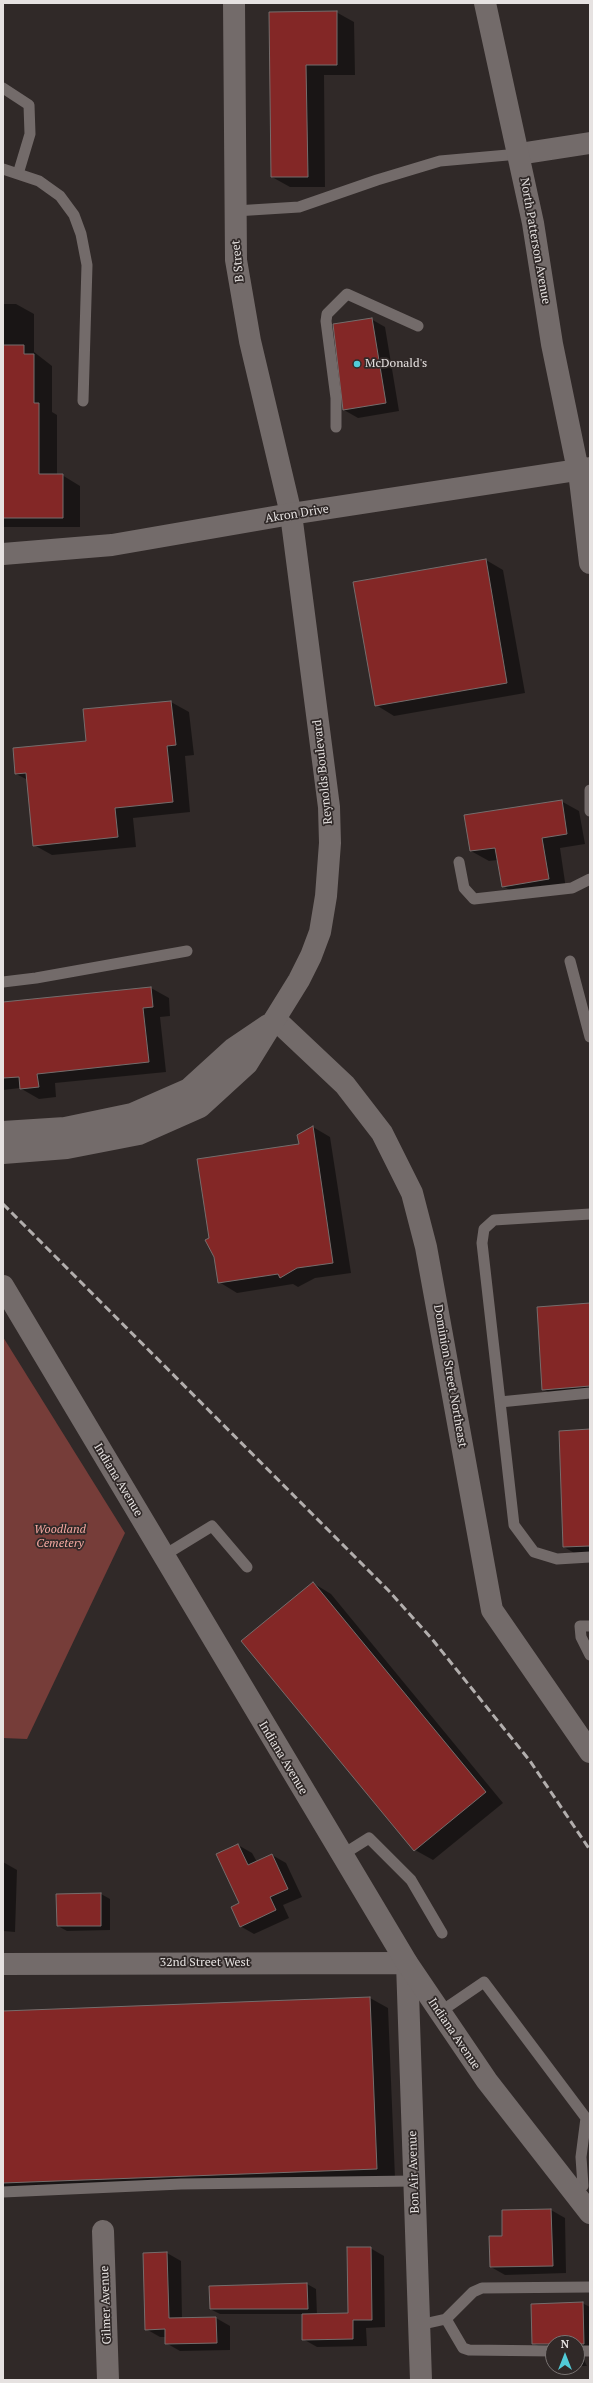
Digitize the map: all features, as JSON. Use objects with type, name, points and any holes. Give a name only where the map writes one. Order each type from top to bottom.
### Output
[{"type":"main road","name":"B Street","points":[[234,3],[236,260],[250,341],[291,514]]},
{"type":"main road","name":"North Patterson Avenue","points":[[485,3],[519,154],[552,344],[585,474],[590,512]]},
{"type":"main road","points":[[519,154],[554,147],[590,144]]},
{"type":"main road","name":"North Patterson Avenue","points":[[585,474],[590,563]]},
{"type":"main road","name":"Akron Drive","points":[[3,554],[112,545],[291,514],[509,481],[585,474]]},
{"type":"main road","name":"Reynolds Boulevard","points":[[3,1153],[67,1148],[139,1134],[200,1107],[247,1064],[275,1020],[311,956],[320,932],[326,896],[330,843],[328,800],[291,514]]},
{"type":"main road","name":"Reynolds Boulevard","points":[[3,1132],[65,1128],[132,1114],[189,1089],[234,1048],[275,1020]]},
{"type":"main road","name":"Dominion Street Northeast","points":[[275,1020],[345,1085],[382,1133],[412,1193],[426,1247],[492,1610],[590,1752]]},
{"type":"main road","name":"Indiana Avenue","points":[[3,1286],[407,1963],[487,2081],[582,2186],[590,2213]]},
{"type":"main road","name":"32nd Street West","points":[[3,1964],[407,1963]]},
{"type":"main road","name":"Bon Air Avenue","points":[[407,1963],[421,2380]]},
{"type":"main road","name":"Gilmer Avenue","points":[[103,2231],[108,2380]]},
{"type":"lane","points":[[3,88],[29,105],[30,134],[18,174]]},
{"type":"lane","points":[[235,211],[298,207],[377,180],[440,161],[519,154]]},
{"type":"lane","points":[[3,169],[39,181],[60,196],[74,215],[81,234],[87,265],[84,401]]},
{"type":"lane","points":[[336,427],[336,398],[326,321],[327,314],[347,294],[418,326]]},
{"type":"lane","points":[[590,790],[590,811]]},
{"type":"lane","points":[[459,862],[464,888],[474,899],[572,888],[590,879]]},
{"type":"lane","points":[[3,982],[36,978],[188,951]]},
{"type":"lane","points":[[570,961],[590,1037]]},
{"type":"lane","points":[[590,1214],[494,1220],[484,1229],[482,1243],[514,1525],[534,1552],[557,1559],[590,1557]]},
{"type":"lane","points":[[500,1402],[590,1393]]},
{"type":"lane","points":[[163,1556],[212,1526],[247,1567]]},
{"type":"lane","points":[[590,1626],[580,1626],[581,1637],[590,1656]]},
{"type":"lane","points":[[342,1855],[369,1838],[411,1880],[442,1933]]},
{"type":"lane","points":[[440,2012],[484,1982],[586,2118],[580,2168],[582,2186]]},
{"type":"lane","points":[[3,2192],[166,2185],[414,2181]]},
{"type":"lane","points":[[419,2325],[446,2319],[473,2292],[482,2288],[590,2287]]},
{"type":"lane","points":[[446,2319],[463,2348],[470,2350],[545,2351]]},
{"type":"green space","name":"Woodland Cemetery","points":[[3,1337],[125,1533],[27,1739],[3,1738]]},
{"type":"building","points":[[337,11],[337,65],[306,65],[308,177],[271,177],[269,12]]},
{"type":"building","name":"McDonald's","points":[[372,318],[386,403],[343,410],[333,324]]},
{"type":"building","points":[[3,345],[24,345],[24,354],[34,354],[34,403],[39,403],[39,474],[63,474],[63,518],[3,518]]},
{"type":"building","points":[[486,559],[507,683],[375,706],[353,582]]},
{"type":"building","points":[[171,701],[176,745],[167,746],[173,802],[115,808],[118,837],[33,846],[26,773],[15,774],[13,748],[86,741],[83,709]]},
{"type":"building","points":[[562,800],[567,834],[542,838],[549,879],[502,887],[495,848],[470,851],[464,815]]},
{"type":"building","points":[[151,987],[153,1007],[143,1008],[149,1062],[37,1074],[39,1087],[20,1089],[19,1077],[3,1078],[3,1002]]},
{"type":"building","points":[[313,1126],[333,1263],[297,1268],[280,1278],[278,1274],[218,1283],[214,1257],[205,1240],[209,1238],[197,1159],[299,1144],[297,1135]]},
{"type":"building","points":[[590,1303],[590,1386],[542,1390],[537,1307]]},
{"type":"building","points":[[590,1429],[590,1546],[563,1547],[559,1431]]},
{"type":"building","points":[[313,1582],[486,1792],[414,1851],[241,1641]]},
{"type":"building","points":[[238,1844],[248,1865],[272,1854],[288,1889],[270,1897],[276,1910],[240,1927],[231,1907],[239,1903],[216,1854]]},
{"type":"building","points":[[101,1893],[101,1926],[57,1926],[56,1894]]},
{"type":"building","points":[[370,1997],[377,2169],[3,2183],[3,2011]]},
{"type":"building","points":[[551,2209],[553,2266],[490,2267],[489,2236],[502,2236],[502,2210]]},
{"type":"building","points":[[347,2247],[371,2247],[372,2320],[353,2320],[353,2339],[302,2340],[302,2314],[348,2313]]},
{"type":"building","points":[[167,2252],[169,2318],[216,2317],[217,2343],[165,2344],[165,2329],[145,2330],[143,2253]]},
{"type":"building","points":[[307,2283],[308,2309],[210,2309],[209,2286]]},
{"type":"building","points":[[583,2302],[584,2335],[545,2335],[545,2344],[532,2344],[531,2304]]},
{"type":"railway","points":[[3,1204],[388,1590],[432,1639],[530,1761],[590,1850]]},
{"type":"place","name":"McDonald's","points":[[357,364]]}]
